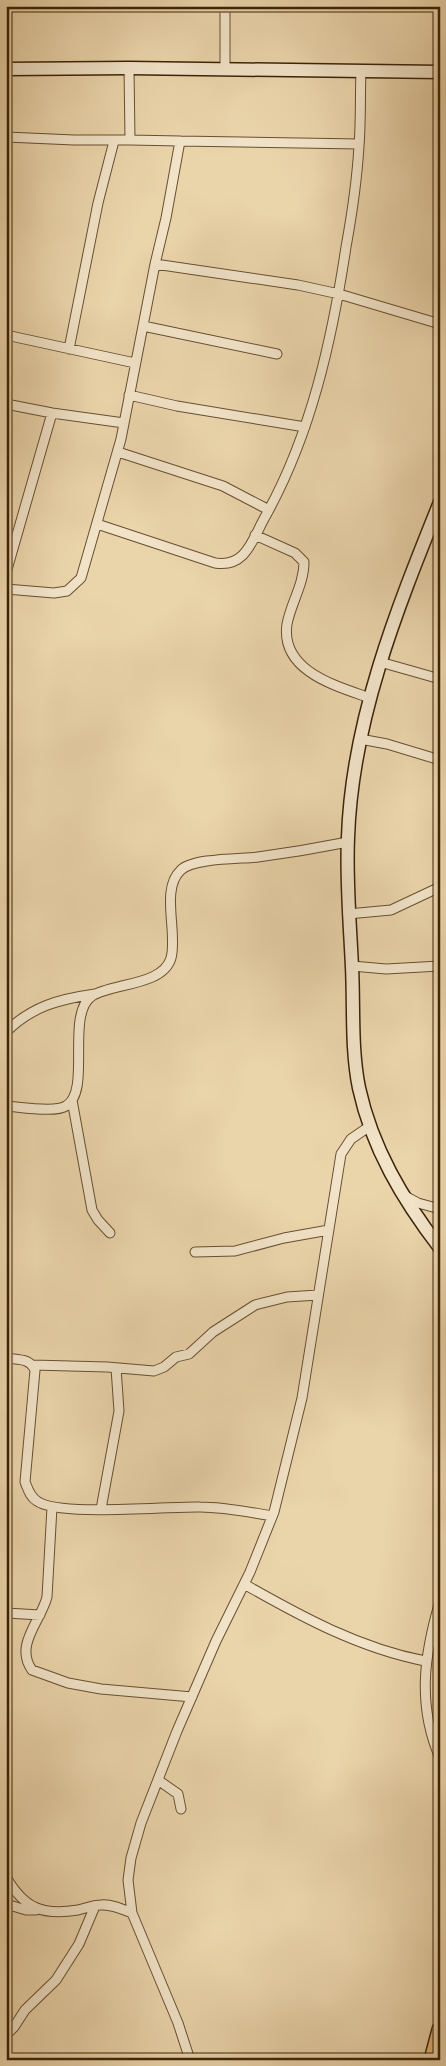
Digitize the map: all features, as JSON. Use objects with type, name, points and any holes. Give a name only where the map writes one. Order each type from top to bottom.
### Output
[{"type":"highway","points":[[432,2060],[440,2030]]},
{"type":"main road","points":[[6,69],[128,68],[440,72]]},
{"type":"main road","points":[[440,502],[400,603],[370,698],[352,785],[348,842],[348,914],[358,1087],[370,1126],[388,1171],[440,1248]]},
{"type":"street","points":[[225,6],[225,70]]},
{"type":"street","points":[[128,68],[130,140]]},
{"type":"street","points":[[97,524],[227,565],[236,561],[245,553],[269,510],[305,427],[329,344],[356,188],[360,144],[361,71]]},
{"type":"street","points":[[6,137],[114,141],[360,144]]},
{"type":"street","points":[[69,349],[98,203],[114,141]]},
{"type":"street","points":[[6,589],[54,593],[68,591],[75,586],[86,565],[118,452],[180,141]]},
{"type":"street","points":[[155,264],[298,285],[339,294],[440,324]]},
{"type":"street","points":[[143,326],[277,354]]},
{"type":"street","points":[[6,334],[135,363]]},
{"type":"street","points":[[129,395],[177,406],[305,427]]},
{"type":"street","points":[[6,404],[52,413],[124,423]]},
{"type":"street","points":[[6,573],[52,413]]},
{"type":"street","points":[[118,452],[223,486],[269,510]]},
{"type":"street","points":[[255,535],[295,553],[304,562],[304,572],[287,625],[287,642],[300,665],[338,687],[370,698]]},
{"type":"street","points":[[380,662],[440,679]]},
{"type":"street","points":[[360,739],[387,744],[440,760]]},
{"type":"street","points":[[6,1032],[32,1010],[65,999],[97,994],[142,982],[166,966],[170,958],[172,940],[171,886],[181,869],[194,864],[259,857],[348,842]]},
{"type":"street","points":[[348,914],[391,910],[440,887]]},
{"type":"street","points":[[352,966],[386,969],[440,966]]},
{"type":"street","points":[[97,994],[85,1003],[82,1011],[79,1025],[78,1077],[72,1100],[92,1210],[110,1233]]},
{"type":"street","points":[[6,1106],[54,1109],[66,1107],[72,1100]]},
{"type":"street","points":[[190,2060],[178,2023],[132,1913],[128,1880],[131,1858],[141,1823],[192,1697],[244,1584],[272,1516],[302,1398],[343,1149],[350,1139],[370,1126]]},
{"type":"street","points":[[402,1194],[418,1203],[440,1209]]},
{"type":"street","points":[[195,1252],[235,1252],[284,1238],[329,1230]]},
{"type":"street","points":[[6,1358],[27,1360],[33,1365],[160,1370],[176,1357],[188,1354],[213,1332],[254,1306],[270,1300],[318,1295]]},
{"type":"street","points":[[33,1365],[36,1380],[25,1482],[29,1493],[37,1502],[52,1506],[101,1509],[200,1507],[272,1516]]},
{"type":"street","points":[[101,1509],[119,1411],[116,1368]]},
{"type":"street","points":[[52,1506],[47,1597],[40,1615],[28,1636],[26,1648],[27,1660],[32,1670],[76,1685],[192,1697]]},
{"type":"street","points":[[244,1584],[312,1622],[354,1641],[394,1655],[425,1661]]},
{"type":"street","points":[[440,1601],[425,1661],[425,1686],[431,1737],[440,1758]]},
{"type":"street","points":[[6,1613],[40,1615]]},
{"type":"street","points":[[158,1780],[178,1794],[181,1809]]},
{"type":"street","points":[[6,1877],[23,1901],[31,1907],[57,1912],[95,1906],[113,1906],[132,1913]]},
{"type":"street","points":[[6,1904],[32,1911],[41,1909]]},
{"type":"street","points":[[6,2035],[14,2027],[25,2010],[56,1980],[79,1944],[95,1906]]}]
